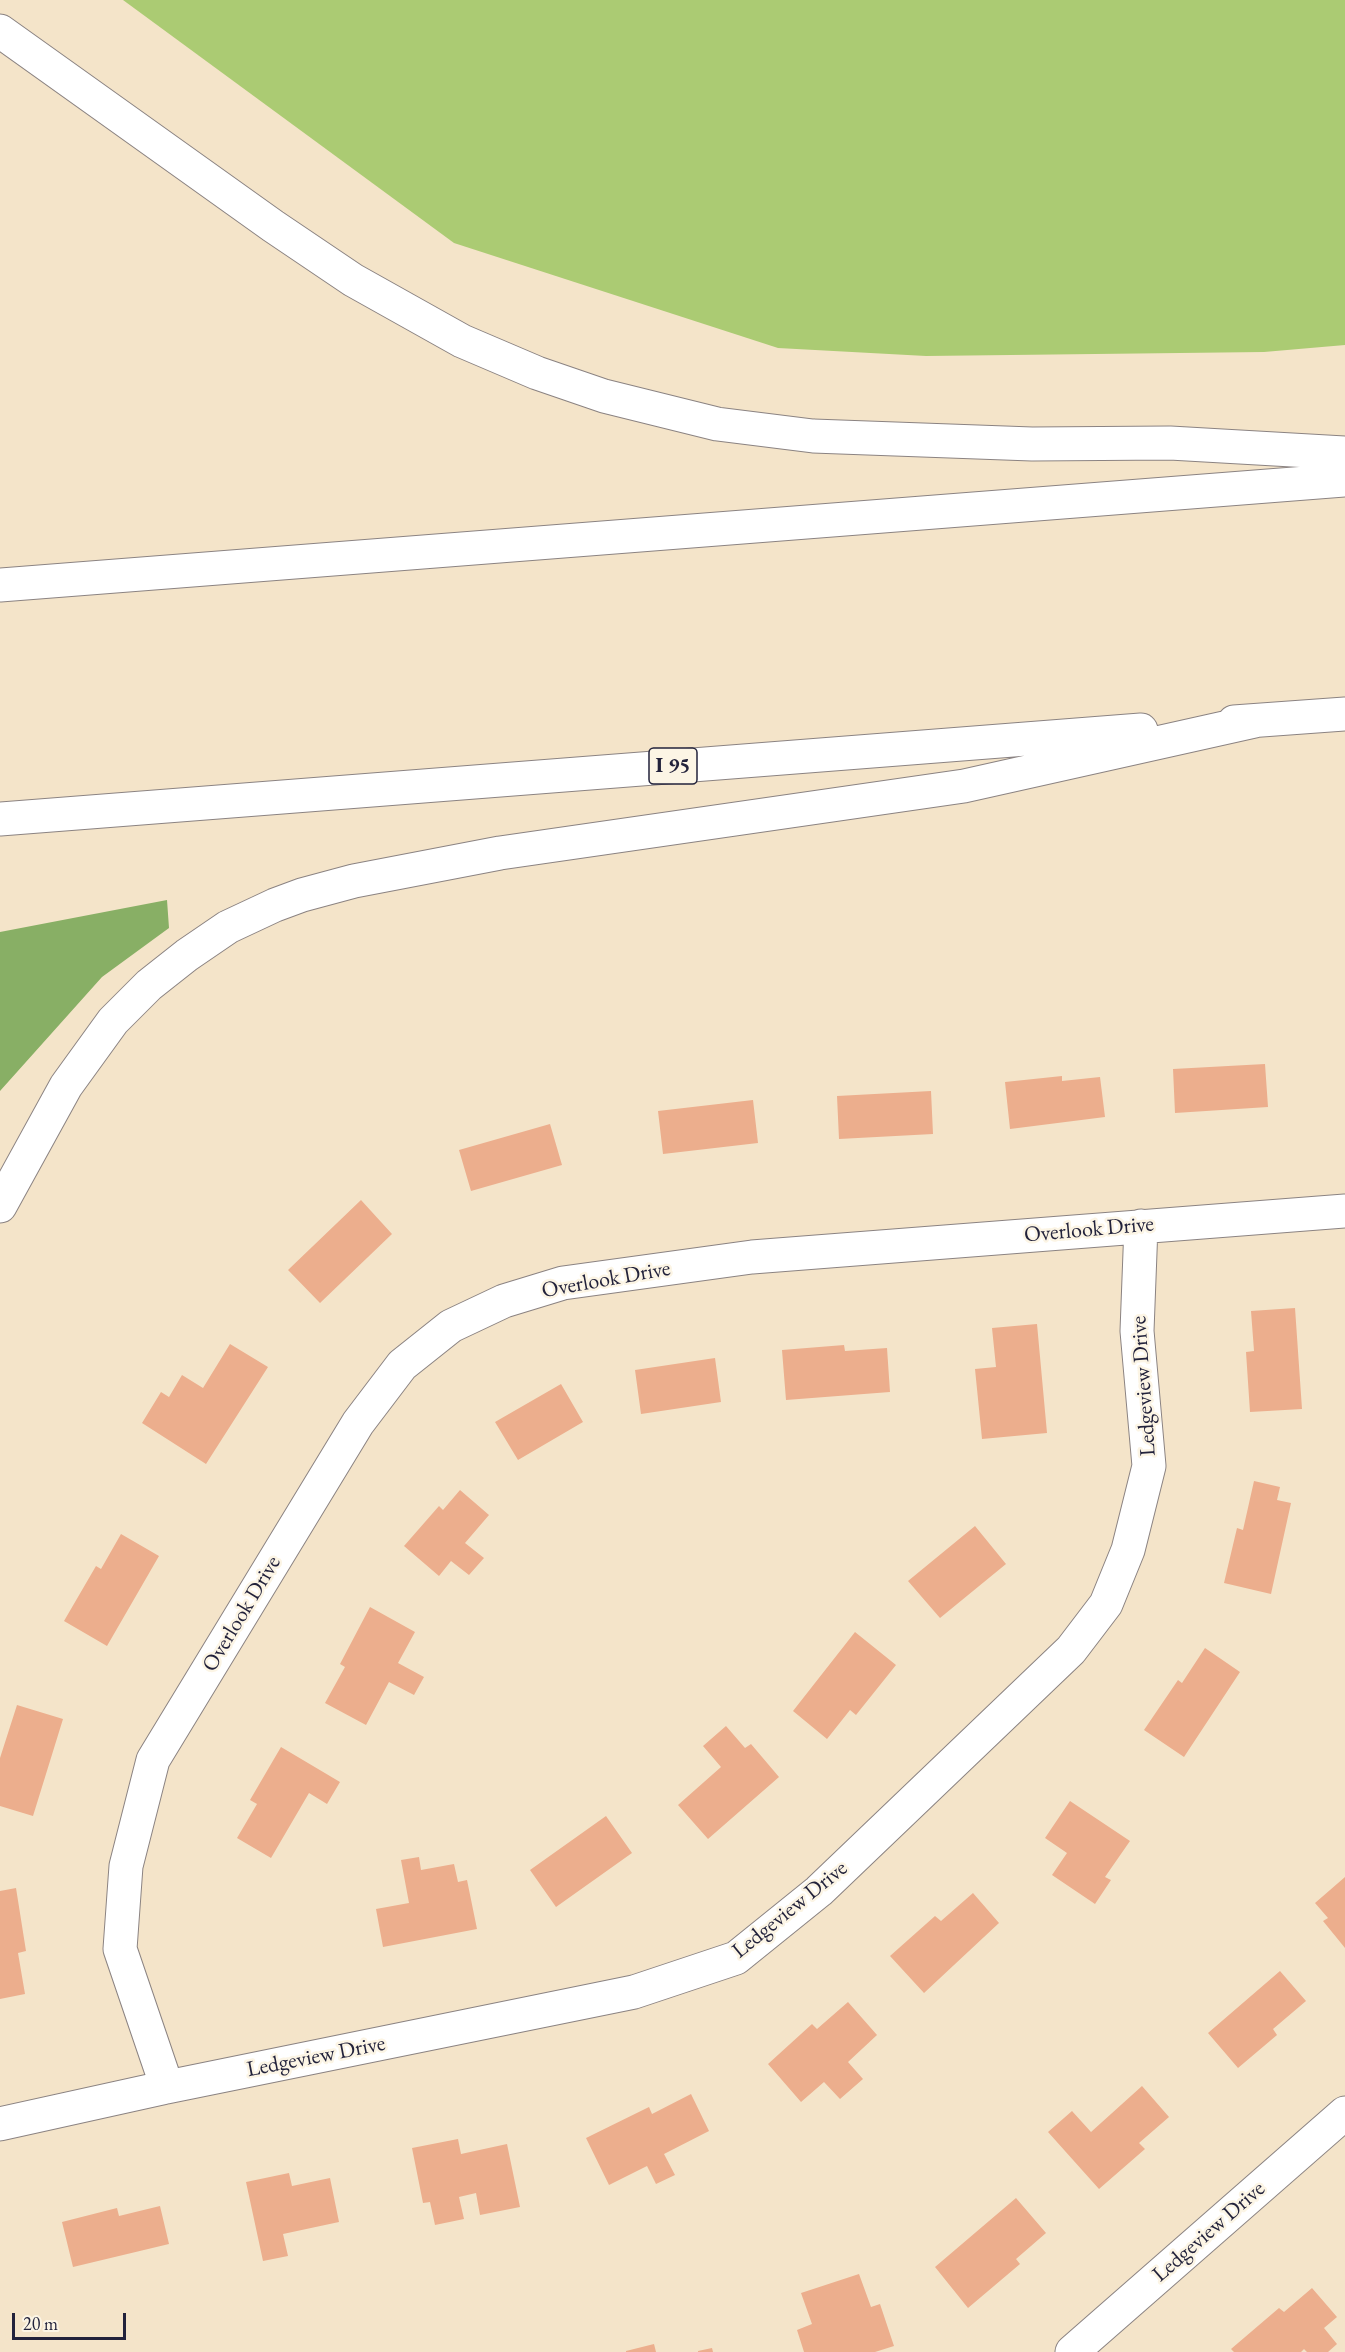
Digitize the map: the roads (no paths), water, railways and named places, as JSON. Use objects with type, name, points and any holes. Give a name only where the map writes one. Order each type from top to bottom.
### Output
[{"type":"main road","points":[[0,31],[273,226],[353,280],[462,341],[537,373],[604,396],[717,424],[813,436],[1032,444],[1170,443],[1345,453]]},
{"type":"main road","points":[[0,585],[1345,480]]},
{"type":"main road","name":"I 95","points":[[0,819],[1345,714]]},
{"type":"main road","points":[[0,1206],[66,1086],[112,1021],[149,985],[186,955],[228,927],[275,905],[354,881],[500,853],[964,786],[1255,721]]},
{"type":"main road","name":"Overlook Drive","points":[[167,2087],[120,1949],[126,1866],[153,1760],[358,1423],[402,1365],[451,1326],[504,1301],[563,1283],[752,1257],[1345,1211]]},
{"type":"main road","name":"Ledgeview Drive","points":[[0,2124],[167,2087],[634,1992],[736,1958],[819,1891],[1071,1650],[1106,1604],[1128,1550],[1149,1466],[1137,1331],[1141,1226]]},
{"type":"main road","name":"Ledgeview Drive","points":[[1072,2352],[1345,2113]]}]
